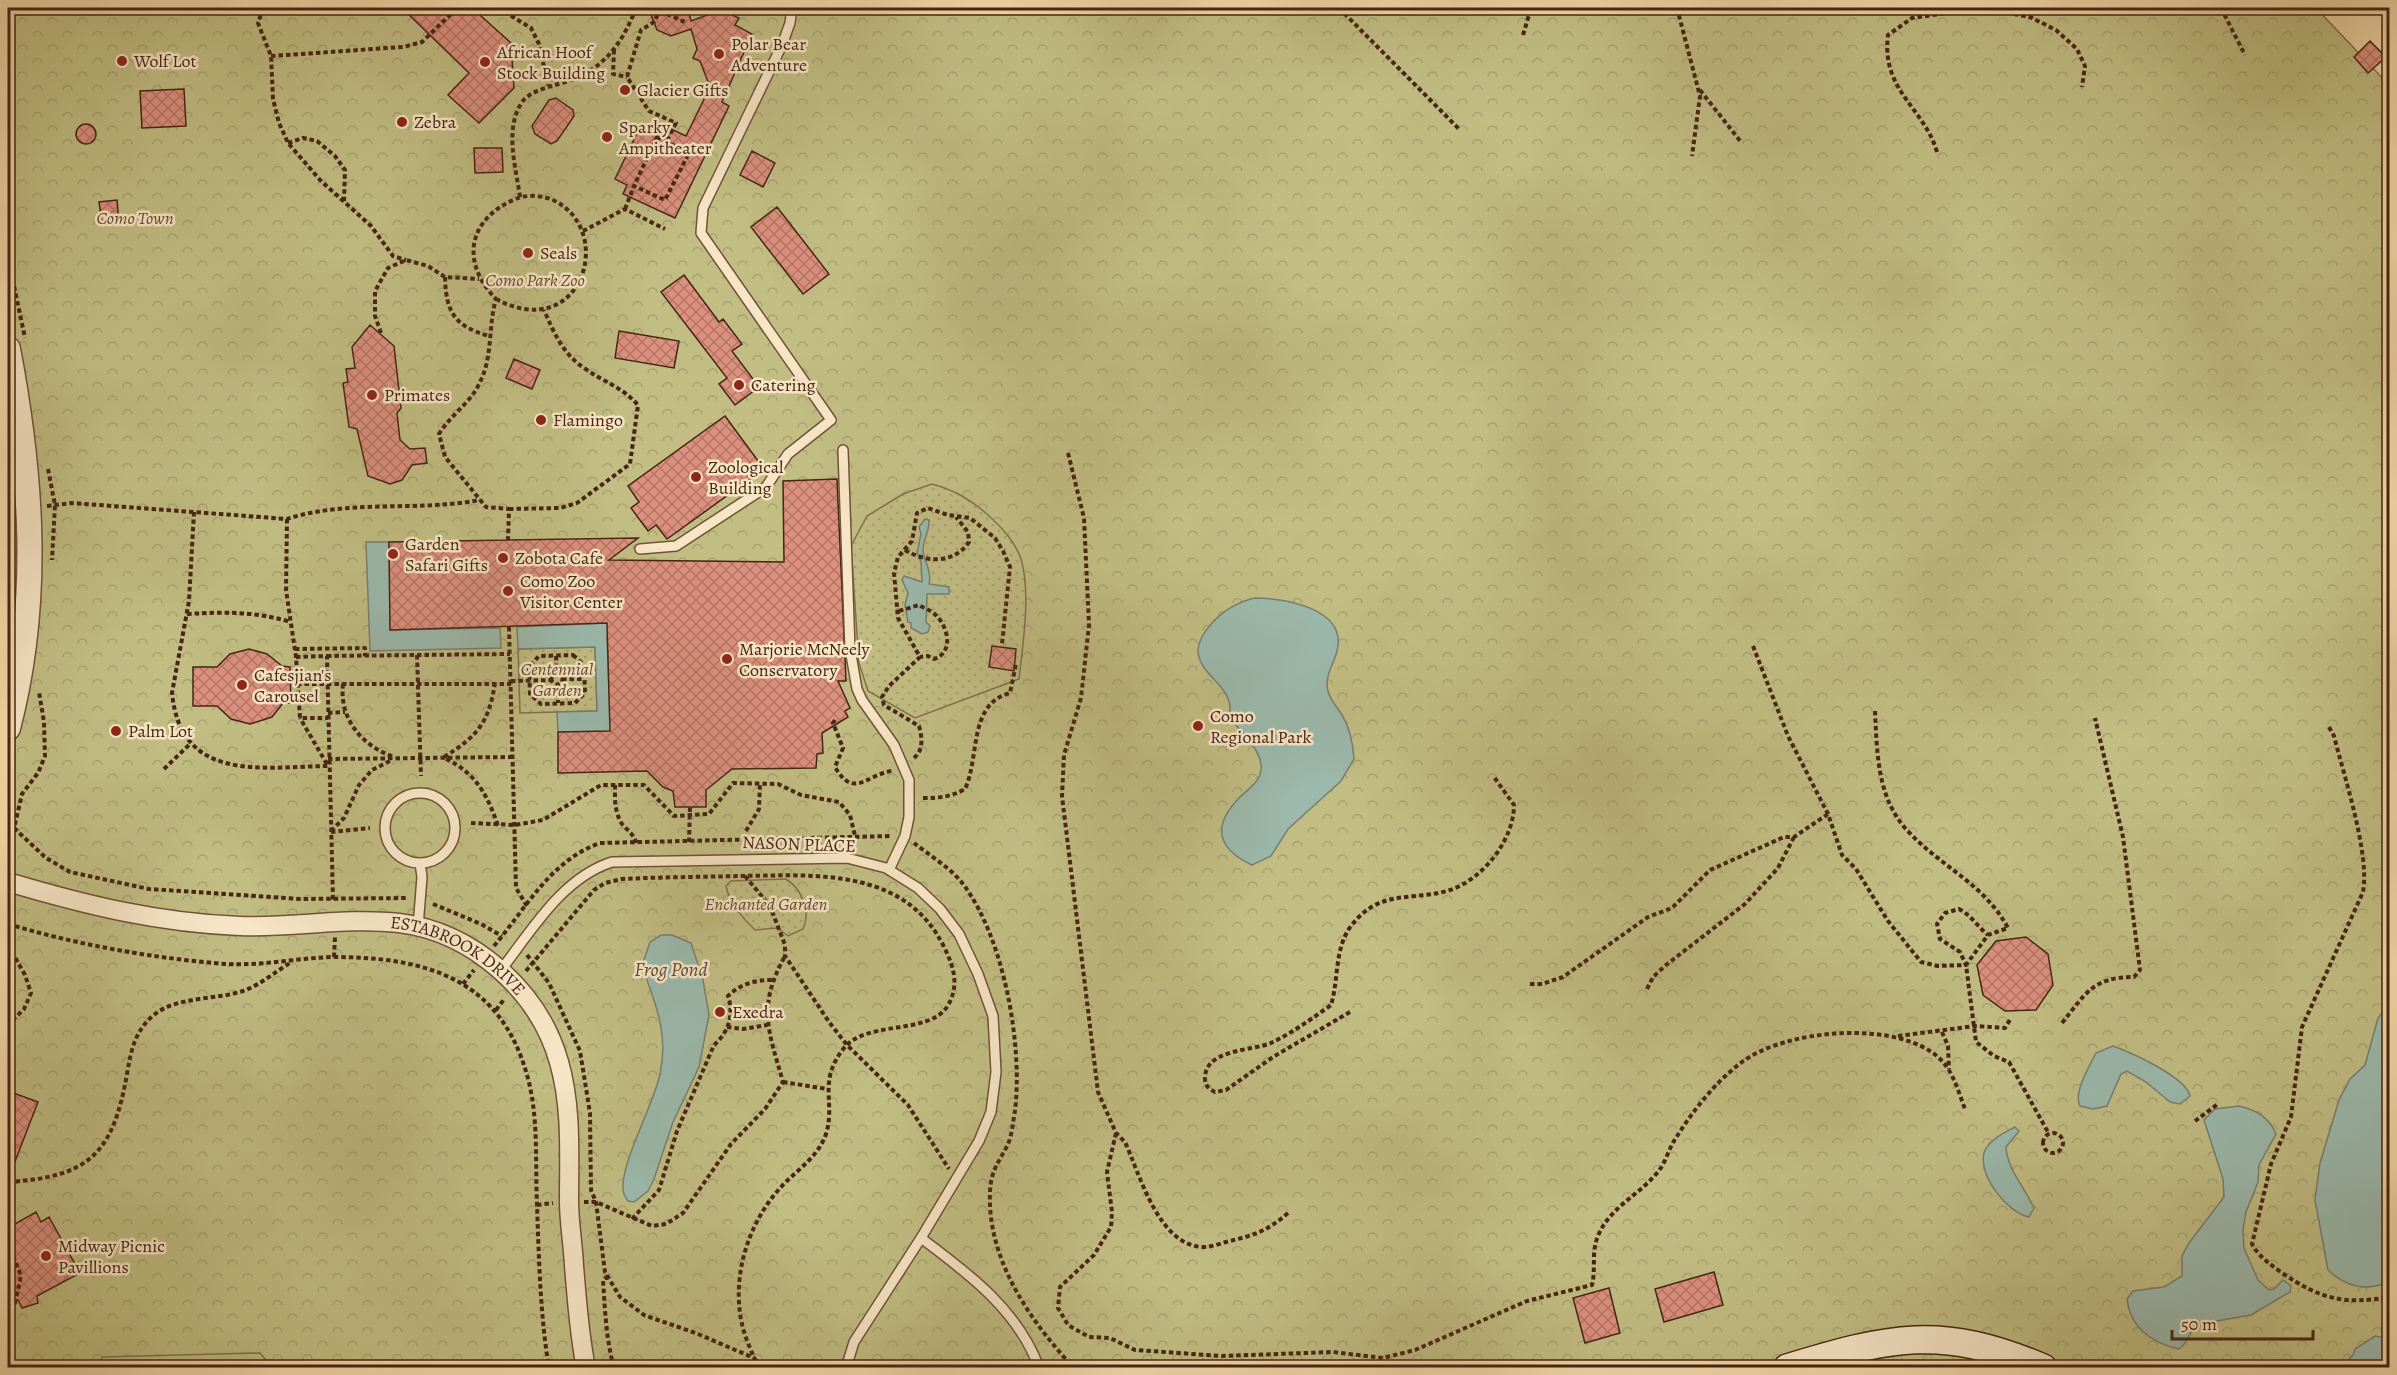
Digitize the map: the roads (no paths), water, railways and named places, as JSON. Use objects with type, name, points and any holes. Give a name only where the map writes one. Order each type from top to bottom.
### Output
[{"type":"main road","points":[[1787,1368],[1881,1341],[1917,1338],[1949,1340],[1983,1346],[2043,1368]]},
{"type":"street","points":[[8,349],[25,448],[30,538],[27,614],[8,728]]},
{"type":"street","name":"ESTABROOK DRIVE","points":[[8,882],[89,906],[161,920],[241,926],[378,922],[418,927],[457,942],[501,970],[516,984],[538,1014],[560,1071],[568,1111],[571,1160],[569,1202],[586,1368]]},
{"type":"lane","points":[[640,549],[676,546],[766,487],[788,454],[831,420],[701,233],[703,208],[782,45],[790,23],[792,8]]},
{"type":"lane","points":[[843,450],[850,649],[862,700],[894,745],[906,769],[910,797],[905,836],[889,870]]},
{"type":"lane","points":[[421,793],[432,795],[450,811],[454,834],[442,855],[432,861],[420,863],[409,861],[391,849],[385,828],[387,817],[400,800],[421,793]]},
{"type":"lane","name":"NASON PLACE","points":[[501,970],[539,921],[574,883],[591,869],[612,862],[847,858],[889,870],[918,888],[940,909],[959,934],[978,974],[993,1016],[996,1072],[991,1112],[979,1141],[954,1178],[921,1238],[854,1342],[846,1368]]},
{"type":"lane","points":[[418,927],[422,877],[420,863]]},
{"type":"lane","points":[[921,1238],[971,1277],[998,1302],[1033,1350],[1039,1368]]},
{"type":"water","points":[[925,519],[929,520],[929,524],[923,552],[929,572],[929,584],[949,587],[949,594],[927,594],[926,622],[930,626],[928,632],[922,634],[911,628],[911,623],[908,622],[905,605],[908,593],[902,580],[904,576],[922,582],[921,562],[917,553],[921,534],[919,527]]},
{"type":"water","points":[[366,542],[389,542],[390,630],[500,628],[501,648],[370,651]]},
{"type":"water","points":[[1255,598],[1281,600],[1311,608],[1333,625],[1338,636],[1337,651],[1328,675],[1327,686],[1330,697],[1347,725],[1354,759],[1341,781],[1288,829],[1271,856],[1252,865],[1232,852],[1222,836],[1222,828],[1224,818],[1230,809],[1258,778],[1261,762],[1254,748],[1229,716],[1230,703],[1225,692],[1201,663],[1198,652],[1201,639],[1217,618],[1237,604]]},
{"type":"water","points":[[628,622],[607,637],[610,716],[646,731],[558,732],[557,712],[597,711],[595,647],[518,649],[517,627]]},
{"type":"water","name":"Frog Pond","points":[[661,935],[672,935],[691,943],[703,980],[709,1015],[699,1067],[673,1122],[654,1179],[648,1191],[634,1202],[628,1201],[624,1194],[624,1178],[632,1149],[657,1086],[663,1045],[659,1018],[642,966],[650,942]]},
{"type":"water","points":[[2389,1005],[2389,1282],[2365,1287],[2342,1281],[2328,1270],[2315,1200],[2320,1163],[2339,1100],[2350,1079],[2365,1065],[2378,1018]]},
{"type":"water","points":[[2113,1046],[2169,1074],[2179,1081],[2190,1096],[2180,1104],[2170,1102],[2146,1082],[2127,1071],[2121,1074],[2107,1106],[2093,1109],[2080,1106],[2078,1101],[2080,1087],[2096,1053]]},
{"type":"water","points":[[2239,1106],[2261,1115],[2270,1123],[2276,1134],[2259,1165],[2258,1182],[2246,1212],[2243,1230],[2244,1248],[2258,1280],[2269,1290],[2274,1289],[2283,1280],[2291,1286],[2290,1292],[2251,1315],[2199,1324],[2179,1349],[2159,1343],[2137,1326],[2132,1318],[2127,1299],[2133,1291],[2164,1287],[2182,1276],[2182,1256],[2189,1243],[2224,1197],[2223,1179],[2204,1120],[2215,1109]]},
{"type":"water","points":[[2015,1127],[2019,1131],[2006,1147],[2007,1155],[2013,1171],[2034,1208],[2029,1217],[2012,1209],[1996,1192],[1983,1162],[1984,1153],[1989,1144]]},
{"type":"water","points":[[2375,1336],[2389,1339],[2389,1367],[2341,1367],[2353,1355],[2355,1349]]},
{"type":"place","name":"Polar Bear Adventure","points":[[719,54]]},
{"type":"place","name":"Wolf Lot","points":[[122,61]]},
{"type":"place","name":"African Hoof Stock Building","points":[[485,62]]},
{"type":"place","name":"Glacier Gifts","points":[[625,90]]},
{"type":"place","name":"Zebra","points":[[402,122]]},
{"type":"place","name":"Sparky Ampitheater","points":[[607,137]]},
{"type":"place","name":"Seals","points":[[528,253]]},
{"type":"place","name":"Catering","points":[[739,385]]},
{"type":"place","name":"Primates","points":[[372,395]]},
{"type":"place","name":"Flamingo","points":[[541,420]]},
{"type":"place","name":"Zoological Building","points":[[696,477]]},
{"type":"place","name":"Garden Safari Gifts","points":[[393,554]]},
{"type":"place","name":"Zobota Cafe","points":[[503,558]]},
{"type":"place","name":"Como Zoo Visitor Center","points":[[508,591]]},
{"type":"place","name":"Marjorie McNeely Conservatory","points":[[727,659]]},
{"type":"place","name":"Cafesjian's Carousel","points":[[242,685]]},
{"type":"place","name":"Como Regional Park","points":[[1198,726]]},
{"type":"place","name":"Palm Lot","points":[[116,731]]},
{"type":"place","name":"Exedra","points":[[720,1012]]},
{"type":"place","name":"Midway Picnic Pavillions","points":[[46,1256]]},
{"type":"park label","name":"Como Town","points":[[135,218]]},
{"type":"park label","name":"Como Park Zoo","points":[[535,280]]},
{"type":"park label","name":"Centennial Garden","points":[[557,679]]},
{"type":"park label","name":"Enchanted Garden","points":[[766,904]]}]
